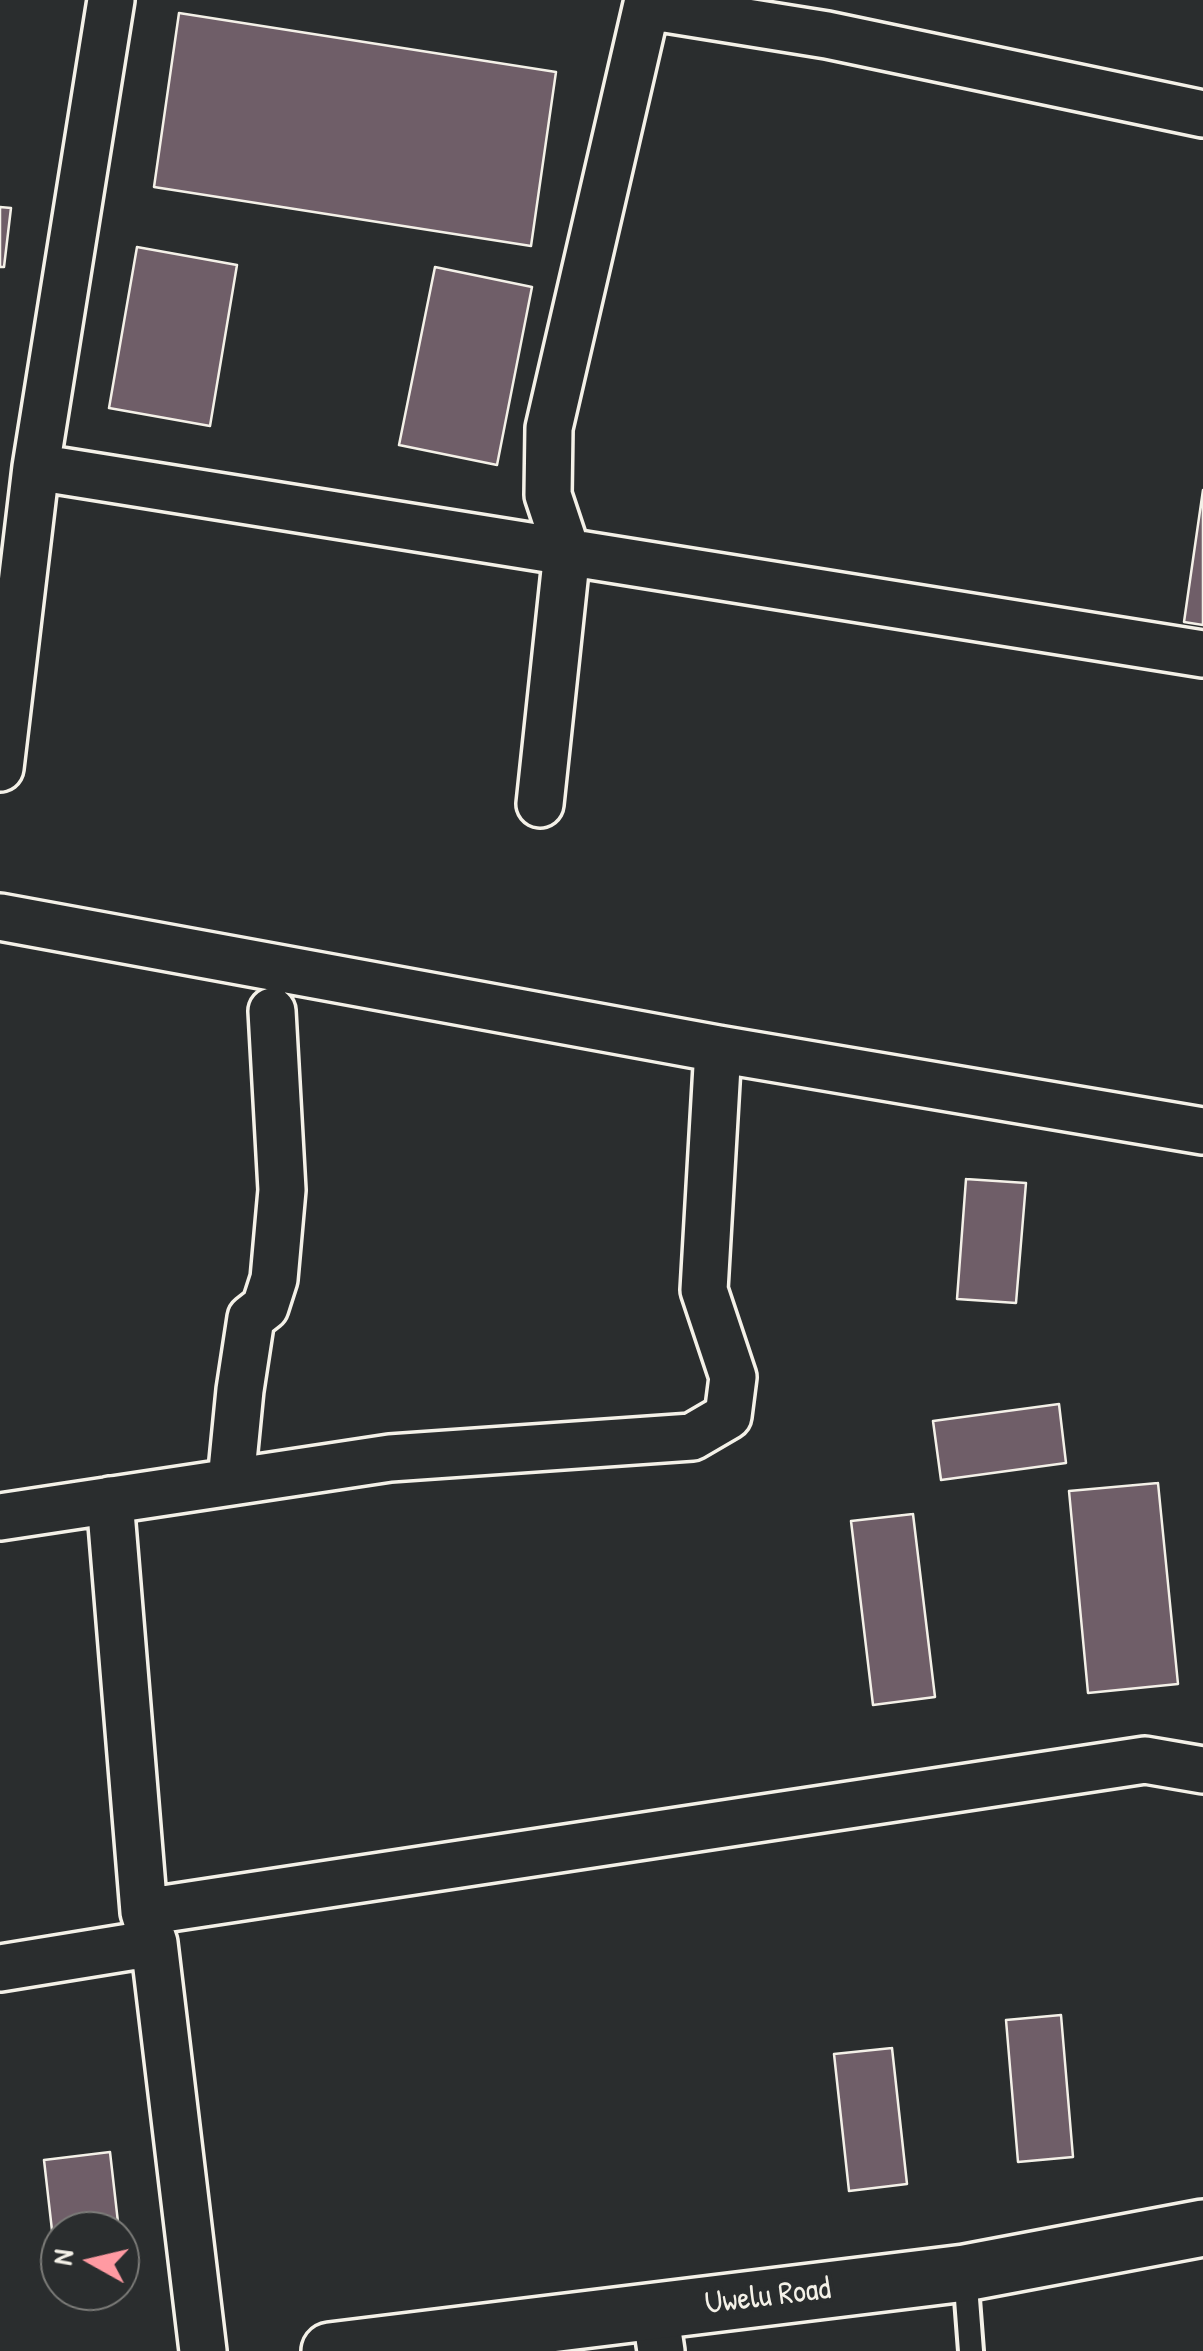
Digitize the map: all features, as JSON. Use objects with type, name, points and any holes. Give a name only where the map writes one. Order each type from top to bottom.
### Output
[{"type":"street","points":[[0,768],[36,467],[111,0]]},
{"type":"street","points":[[540,804],[567,552],[548,494],[548,428],[648,3],[827,35],[1203,114]]},
{"type":"street","points":[[36,467],[1203,654]]},
{"type":"street","points":[[0,917],[718,1048],[1203,1131]]},
{"type":"street","points":[[231,1481],[251,1318],[265,1307],[274,1279],[282,1190],[272,1011]]},
{"type":"street","points":[[0,1517],[390,1458],[692,1437],[728,1416],[733,1377],[704,1290],[718,1048]]},
{"type":"street","points":[[110,1500],[149,1927],[203,2351]]},
{"type":"street","points":[[0,1968],[149,1927],[1146,1760],[1203,1770]]},
{"type":"street","name":"Uwelu Road","points":[[330,2351],[658,2331],[1203,2228]]},
{"type":"lane","points":[[965,2273],[971,2351]]},
{"type":"building","points":[[179,13],[556,72],[531,246],[154,187]]},
{"type":"building","points":[[0,207],[11,208],[4,267],[0,267]]},
{"type":"building","points":[[137,247],[237,265],[210,426],[109,408]]},
{"type":"building","points":[[435,267],[532,287],[497,465],[399,445]]},
{"type":"building","points":[[1203,490],[1203,625],[1184,622]]},
{"type":"building","points":[[966,1179],[1026,1183],[1016,1303],[957,1299]]},
{"type":"building","points":[[1059,1404],[1066,1463],[941,1480],[933,1421]]},
{"type":"building","points":[[1158,1483],[1178,1684],[1088,1693],[1069,1491]]},
{"type":"building","points":[[913,1514],[935,1697],[873,1705],[851,1521]]},
{"type":"building","points":[[1061,2015],[1073,2157],[1018,2162],[1006,2020]]},
{"type":"building","points":[[892,2048],[907,2184],[849,2191],[834,2054]]},
{"type":"building","points":[[110,2152],[117,2211],[50,2211],[44,2160]]}]
